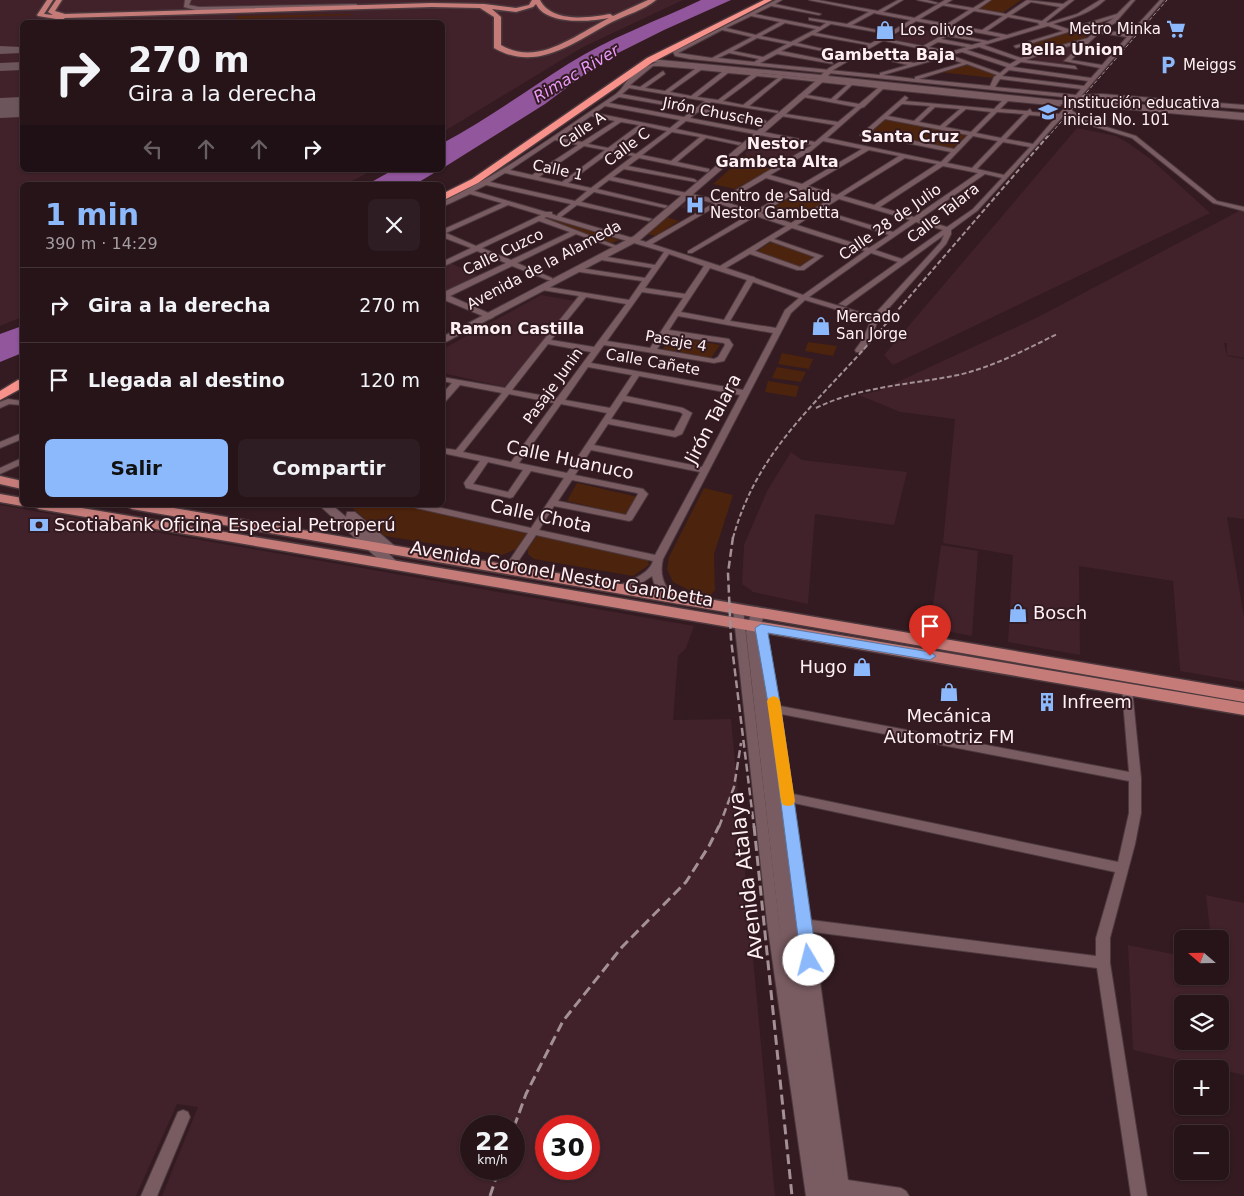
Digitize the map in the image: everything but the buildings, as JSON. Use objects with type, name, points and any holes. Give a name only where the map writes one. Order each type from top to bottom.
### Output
[{"type":"highway","points":[[445,196],[476,181],[631,72],[664,52],[767,2]]},
{"type":"highway","points":[[445,191],[470,178],[643,59],[767,2]]},
{"type":"highway","points":[[688,46],[696,36]]},
{"type":"highway","points":[[628,84],[631,72]]},
{"type":"highway","points":[[0,388],[20,376]]},
{"type":"highway","points":[[0,396],[20,383]]},
{"type":"main road","points":[[50,0],[40,15],[49,18],[68,18],[362,6]]},
{"type":"main road","points":[[59,0],[51,11],[61,15],[222,12]]},
{"type":"main road","points":[[188,0],[186,6],[196,8],[462,5],[519,10],[531,6],[536,0],[548,13],[586,19],[617,14],[646,0]]},
{"type":"main road","points":[[462,5],[496,13],[498,17],[497,46],[510,52],[530,55],[558,49],[653,0]]},
{"type":"main road","points":[[220,2],[233,6],[265,8]]},
{"type":"main road","name":"Avenida de la Alameda","points":[[445,333],[545,288],[601,258],[631,238],[779,113],[822,74],[847,55],[869,45]]},
{"type":"main road","points":[[654,62],[929,83],[1073,102],[1244,116]]},
{"type":"main road","name":"Avenida de la Alameda","points":[[788,104],[802,96],[822,74]]},
{"type":"main road","points":[[867,78],[915,89],[1058,105],[1073,102]]},
{"type":"main road","points":[[1040,102],[1110,100],[1244,109]]},
{"type":"main road","name":"Avenida de la Alameda","points":[[445,339],[550,279],[631,238],[649,219],[683,194],[694,181],[739,142],[755,132],[764,122],[779,113]]},
{"type":"main road","points":[[0,480],[20,485]]},
{"type":"main road","points":[[0,498],[20,502]]},
{"type":"main road","name":"Avenida Coronel Nestor Gambetta","points":[[51,507],[394,566],[750,620]]},
{"type":"main road","name":"Avenida Coronel Nestor Gambetta","points":[[144,507],[668,597],[750,620]]},
{"type":"main road","points":[[327,507],[394,566]]},
{"type":"main road","points":[[341,507],[392,550]]},
{"type":"main road","points":[[340,541],[352,538],[354,530]]},
{"type":"main road","points":[[750,620],[1244,709]]},
{"type":"main road","points":[[750,620],[1244,696]]},
{"type":"main road","name":"Avenida Atalaya","points":[[750,620],[788,924],[838,1193]]},
{"type":"street","points":[[780,0],[767,2],[750,14],[675,52],[680,56],[712,59],[783,76],[822,74],[911,79],[929,83],[992,88],[1073,102],[1085,122],[1138,139],[1215,202],[1244,209]]},
{"type":"street","points":[[816,0],[1008,36]]},
{"type":"street","points":[[845,6],[857,0]]},
{"type":"street","points":[[848,26],[900,0]]},
{"type":"street","points":[[919,0],[943,2],[1008,15],[1045,23],[1068,31]]},
{"type":"street","points":[[948,26],[989,0]]},
{"type":"street","points":[[983,32],[1030,0],[1064,6]]},
{"type":"street","points":[[867,78],[1034,29],[1045,23],[1072,0]]},
{"type":"street","points":[[1045,23],[1087,12],[1103,0]]},
{"type":"street","points":[[1067,61],[1098,31],[1111,23],[1133,0]]},
{"type":"street","name":"Calle Talara","points":[[844,304],[975,210],[1034,146],[1162,0]]},
{"type":"street","points":[[767,2],[819,14]]},
{"type":"street","name":"Avenida de la Alameda","points":[[822,74],[943,2]]},
{"type":"street","points":[[800,24],[836,5]]},
{"type":"street","points":[[750,14],[820,28]]},
{"type":"street","points":[[1016,47],[1120,14]]},
{"type":"street","points":[[811,19],[848,26],[951,54]]},
{"type":"street","points":[[712,59],[785,21]]},
{"type":"street","points":[[1100,21],[1111,23]]},
{"type":"street","points":[[719,102],[764,59],[830,23]]},
{"type":"street","points":[[924,48],[957,27]]},
{"type":"street","points":[[722,29],[847,55]]},
{"type":"street","points":[[1098,31],[1130,36]]},
{"type":"street","points":[[811,33],[869,45]]},
{"type":"street","points":[[946,34],[989,42]]},
{"type":"street","points":[[992,88],[998,76],[1020,60],[1090,39]]},
{"type":"street","points":[[937,40],[973,47]]},
{"type":"street","points":[[996,40],[1038,54]]},
{"type":"street","points":[[979,45],[1020,60],[1075,68]]},
{"type":"street","points":[[962,50],[1009,67],[1092,80]]},
{"type":"street","points":[[728,51],[764,59]]},
{"type":"street","points":[[777,52],[822,74],[851,84],[1040,102]]},
{"type":"street","points":[[859,52],[914,64]]},
{"type":"street","points":[[944,55],[998,76],[1085,88]]},
{"type":"street","points":[[1067,61],[1103,67]]},
{"type":"street","points":[[1067,61],[1092,80]]},
{"type":"street","points":[[445,204],[486,183],[590,114],[618,95],[654,62],[727,71],[755,69]]},
{"type":"street","points":[[911,79],[966,63]]},
{"type":"street","points":[[667,92],[700,68]]},
{"type":"street","points":[[693,97],[727,71]]},
{"type":"street","points":[[641,88],[663,73]]},
{"type":"street","points":[[745,106],[783,76]]},
{"type":"street","points":[[628,84],[641,88],[840,124]]},
{"type":"street","points":[[832,101],[851,84]]},
{"type":"street","points":[[648,243],[767,176],[824,140],[882,87]]},
{"type":"street","points":[[853,145],[915,89]]},
{"type":"street","points":[[618,95],[764,122]]},
{"type":"street","points":[[802,96],[862,106]]},
{"type":"street","name":"Calle C","points":[[445,261],[575,202],[710,100]]},
{"type":"street","points":[[874,208],[943,164],[1006,100]]},
{"type":"street","points":[[901,102],[1060,116]]},
{"type":"street","points":[[973,170],[1040,102]]},
{"type":"street","name":"Jirón Chusche","points":[[604,104],[817,144]]},
{"type":"street","points":[[915,123],[934,105]]},
{"type":"street","points":[[941,128],[965,107]]},
{"type":"street","points":[[590,114],[739,142]]},
{"type":"street","points":[[885,117],[1034,146]]},
{"type":"street","name":"Calle A","points":[[534,177],[620,120]]},
{"type":"street","points":[[563,184],[644,124]]},
{"type":"street","points":[[866,133],[955,151]]},
{"type":"street","points":[[672,162],[705,136]]},
{"type":"street","points":[[553,138],[707,170]]},
{"type":"street","points":[[824,140],[1006,176]]},
{"type":"street","points":[[690,252],[868,148]]},
{"type":"street","points":[[725,266],[904,156]]},
{"type":"street","points":[[623,166],[694,181]]},
{"type":"street","name":"Calle 1","points":[[504,171],[665,206]]},
{"type":"street","name":"Calle 28 de Julio","points":[[808,294],[984,172]]},
{"type":"street","points":[[767,176],[948,230],[944,243],[877,317],[867,339],[858,350]]},
{"type":"street","points":[[607,178],[719,202],[903,260]]},
{"type":"street","points":[[486,183],[649,219]]},
{"type":"street","points":[[473,191],[508,203],[648,243],[690,252],[752,278],[844,304],[877,317]]},
{"type":"street","points":[[473,191],[631,238]]},
{"type":"street","points":[[445,232],[508,203]]},
{"type":"street","points":[[816,210],[894,234]]},
{"type":"street","points":[[548,214],[575,232],[614,246]]},
{"type":"street","name":"Calle Cuzco","points":[[445,295],[575,232]]},
{"type":"street","points":[[445,234],[550,279]]},
{"type":"street","points":[[750,251],[799,269],[802,269],[820,256],[769,239]]},
{"type":"street","points":[[648,243],[668,251],[710,264],[725,266],[808,294],[841,310],[877,317]]},
{"type":"street","name":"Pasaje Junin","points":[[513,465],[668,251]]},
{"type":"street","points":[[601,258],[656,267]]},
{"type":"street","points":[[652,350],[710,264]]},
{"type":"street","points":[[580,270],[646,280]]},
{"type":"street","points":[[726,322],[752,278]]},
{"type":"street","points":[[545,288],[630,302]]},
{"type":"street","points":[[640,289],[688,297]]},
{"type":"street","points":[[458,453],[584,294]]},
{"type":"street","name":"Jirón Talara","points":[[620,589],[640,580],[657,563],[792,306],[808,294]]},
{"type":"street","points":[[445,297],[486,315]]},
{"type":"street","points":[[677,314],[778,331]]},
{"type":"street","name":"Pasaje 4","points":[[602,342],[718,361],[722,359],[729,345],[726,342],[665,332]]},
{"type":"street","points":[[547,342],[596,350]]},
{"type":"street","name":"Calle Cañete","points":[[586,364],[745,393]]},
{"type":"street","points":[[508,570],[637,374]]},
{"type":"street","points":[[445,380],[612,411]]},
{"type":"street","points":[[445,397],[458,382]]},
{"type":"street","points":[[606,421],[675,434],[679,432],[688,413],[684,410],[621,398]]},
{"type":"street","points":[[0,406],[8,401],[20,403]]},
{"type":"street","points":[[4,443],[20,430]]},
{"type":"street","points":[[4,443],[20,437]]},
{"type":"street","points":[[589,446],[705,470]]},
{"type":"street","name":"Calle Huanuco","points":[[445,451],[640,491],[643,496],[629,518],[552,503]]},
{"type":"street","points":[[486,459],[468,483],[469,486],[510,495],[529,468]]},
{"type":"street","points":[[0,471],[20,462]]},
{"type":"street","name":"Calle Chota","points":[[425,507],[534,531],[657,563]]},
{"type":"street","points":[[657,563],[658,583],[668,597]]},
{"type":"street","points":[[750,620],[775,709],[838,1193],[901,1196]]},
{"type":"street","name":"Avenida Atalaya","points":[[750,620],[773,922],[814,1196]]},
{"type":"street","points":[[1127,689],[1135,814],[1129,844],[1103,938],[1104,963],[1139,1196]]},
{"type":"street","points":[[775,709],[1134,778]]},
{"type":"street","points":[[787,797],[1121,868]]},
{"type":"street","points":[[804,925],[1104,963]]},
{"type":"street","points":[[149,1196],[183,1116]]},
{"type":"shaded area","points":[[0,0],[683,0],[583,47],[445,131],[445,20],[20,20],[20,172],[369,172],[350,182],[20,182],[20,318],[0,326]]},
{"type":"shaded area","points":[[992,0],[1021,0],[1001,14],[977,9]]},
{"type":"shaded area","points":[[353,15],[236,19],[237,16]]},
{"type":"shaded area","points":[[1100,22],[1108,23],[1081,40],[1038,53],[1019,47]]},
{"type":"shaded area","points":[[910,27],[942,34],[923,45],[889,39]]},
{"type":"shaded area","points":[[1073,45],[1080,45],[1063,61],[1069,67],[1030,62],[1036,57]]},
{"type":"shaded area","points":[[966,64],[996,74],[993,78],[939,72]]},
{"type":"shaded area","points":[[886,118],[967,134],[951,150],[868,133]]},
{"type":"shaded area","points":[[1077,128],[1116,136],[1128,143],[1152,160],[1210,213],[893,365],[884,355]]},
{"type":"shaded area","points":[[769,136],[811,145],[784,161],[746,155],[745,153]]},
{"type":"shaded area","points":[[746,155],[770,159],[762,166],[772,169],[735,189],[713,184]]},
{"type":"shaded area","points":[[805,189],[833,197],[803,216],[774,207]]},
{"type":"shaded area","name":"Centro de Salud Nestor Gambetta","points":[[692,198],[711,203],[695,212],[680,207]]},
{"type":"shaded area","points":[[1239,211],[1244,211],[1244,358],[1227,355],[1227,343],[1224,343],[1227,356],[1244,359],[1244,519],[1227,517],[1244,617],[1244,682],[1180,671],[1173,581],[1079,566],[1080,655],[1008,642],[1013,555],[943,543],[955,419],[900,412],[859,395],[878,391],[1038,317]]},
{"type":"shaded area","points":[[666,217],[679,221],[656,236],[647,234]]},
{"type":"shaded area","points":[[551,218],[619,240],[612,243],[547,220]]},
{"type":"shaded area","points":[[772,241],[816,256],[800,267],[756,252]]},
{"type":"shaded area","points":[[450,263],[477,275],[445,292],[445,266]]},
{"type":"shaded area","points":[[541,295],[575,301],[504,387],[445,373],[445,348]]},
{"type":"shaded area","points":[[671,336],[720,345],[711,358],[663,349]]},
{"type":"shaded area","points":[[808,342],[837,346],[833,356],[805,351]]},
{"type":"shaded area","points":[[782,353],[813,359],[809,369],[778,364]]},
{"type":"shaded area","points":[[777,367],[806,372],[801,382],[772,378]]},
{"type":"shaded area","points":[[768,381],[799,386],[796,397],[765,392]]},
{"type":"shaded area","points":[[791,452],[802,460],[907,472],[894,525],[815,514],[808,604],[753,592],[742,584],[744,545],[767,491]]},
{"type":"shaded area","points":[[577,483],[638,497],[627,515],[567,501]]},
{"type":"shaded area","points":[[704,488],[733,495],[714,554],[715,590],[711,595],[689,590],[673,582],[667,569],[669,557]]},
{"type":"shaded area","points":[[0,505],[694,626],[686,648],[678,656],[673,720],[731,719],[775,1196],[162,1196],[198,1107],[177,1104],[136,1196],[0,1196]]},
{"type":"shaded area","points":[[351,507],[414,507],[524,530],[527,533],[517,549],[502,555],[385,536]]},
{"type":"shaded area","points":[[541,535],[645,558],[649,565],[633,576],[534,559],[528,554],[528,549],[536,537]]},
{"type":"shaded area","points":[[941,545],[978,551],[972,636],[930,628]]},
{"type":"shaded area","points":[[1206,895],[1244,903],[1244,1075],[1229,1072],[1229,1060],[1177,1060],[1133,1050],[1128,945],[1174,954],[1174,985],[1229,985],[1229,930],[1210,930]]},
{"type":"water","name":"Rimac River","points":[[701,0],[731,0],[664,30],[602,61],[545,104],[445,167],[445,142],[568,64],[616,38]]},
{"type":"water","points":[[389,172],[436,172],[419,182],[371,182]]},
{"type":"water","points":[[20,327],[20,354],[0,362],[0,334]]},
{"type":"taxiway","points":[[0,50],[20,50]]},
{"type":"taxiway","points":[[0,67],[20,66]]},
{"type":"runway","points":[[0,108],[20,107]]},
{"type":"railway","points":[[1047,138],[1167,0]]},
{"type":"railway","points":[[733,538],[744,507],[757,480],[772,454],[790,431],[872,340],[1048,136]]},
{"type":"railway","points":[[816,408],[850,395],[971,372],[1009,358],[1057,334]]},
{"type":"railway","points":[[733,537],[728,573],[731,639],[754,827]]},
{"type":"railway","points":[[719,827],[734,787],[741,743]]},
{"type":"railway","points":[[518,1115],[526,1094],[563,1021],[622,947],[686,882],[709,846],[719,826]]},
{"type":"railway","points":[[754,826],[792,1196]]},
{"type":"railway","points":[[490,1196],[495,1180]]},
{"type":"slow traffic","points":[[774,701],[788,801]]},
{"type":"place","name":"Metro Minka","points":[[1176,29]]},
{"type":"place","name":"Los olivos","points":[[885,30]]},
{"type":"place","name":"Meiggs","points":[[1168,65]]},
{"type":"place","name":"Institución educativa inicial No. 101","points":[[1048,112]]},
{"type":"place","name":"Centro de Salud Nestor Gambetta","points":[[695,205]]},
{"type":"place","name":"Mercado San Jorge","points":[[821,326]]},
{"type":"place","name":"Scotiabank Oficina Especial Petroperú","points":[[39,525]]},
{"type":"place","name":"Bosch","points":[[1018,613]]},
{"type":"place","name":"Hugo","points":[[862,667]]},
{"type":"place","name":"Mecánica Automotriz FM","points":[[949,692]]},
{"type":"place","name":"Infreem","points":[[1047,702]]},
{"type":"district","name":"Bella Union","points":[[1072,49]]},
{"type":"district","name":"Gambetta Baja","points":[[888,54]]},
{"type":"district","name":"Santa Cruz","points":[[910,136]]},
{"type":"district","name":"Nestor Gambeta Alta","points":[[777,152]]},
{"type":"district","name":"Ramon Castilla","points":[[517,328]]},
{"type":"route","points":[[809,960],[775,709],[761,628],[930,656]]}]
